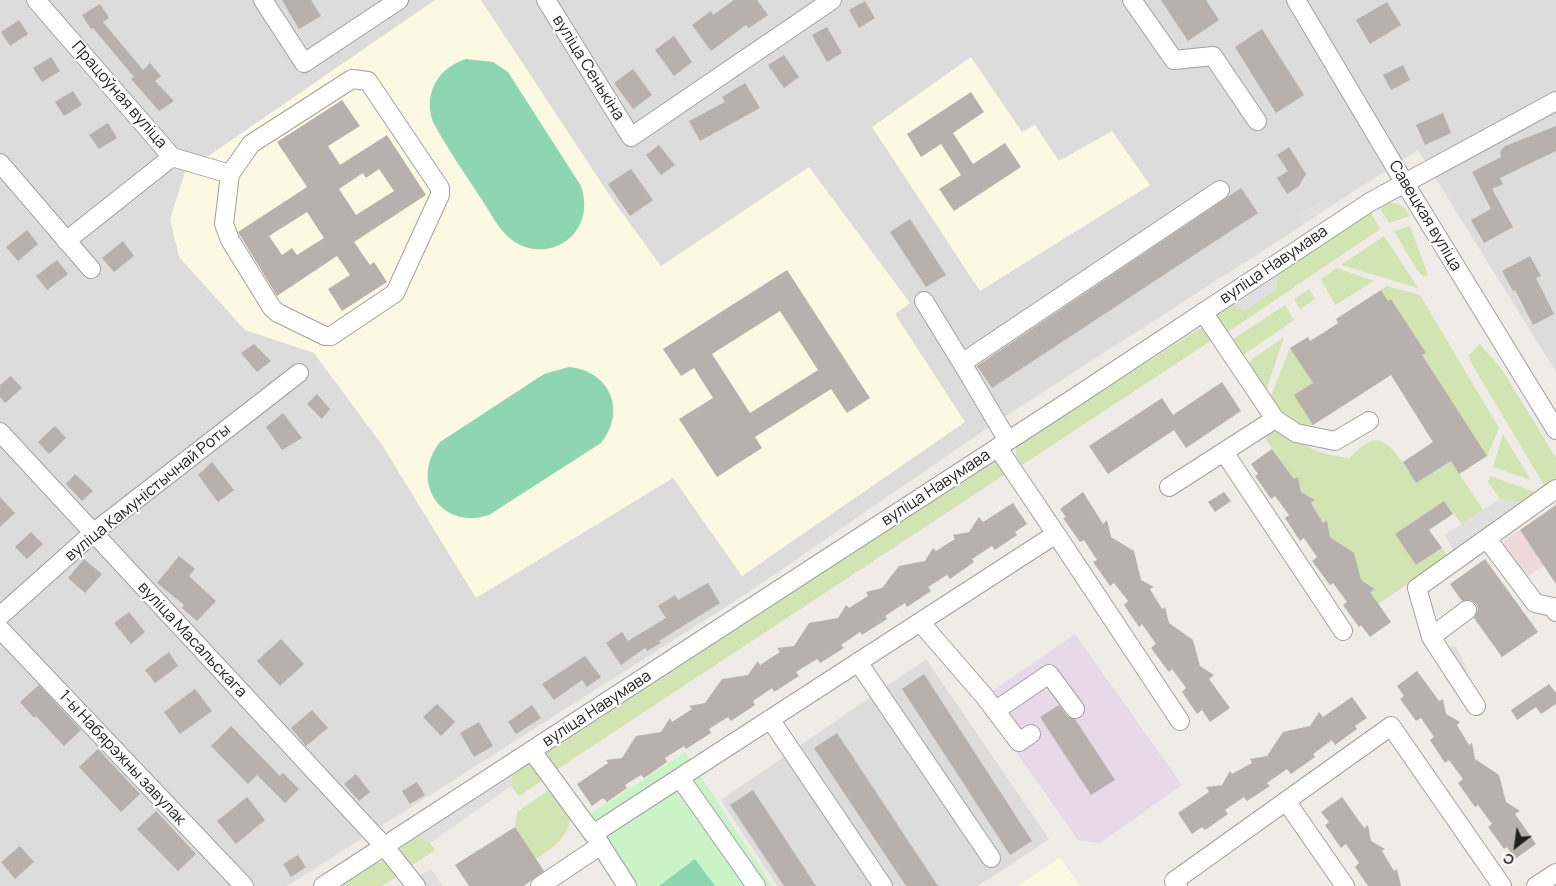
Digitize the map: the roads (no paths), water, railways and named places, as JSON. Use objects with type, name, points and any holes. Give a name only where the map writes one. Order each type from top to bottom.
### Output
[{"type":"street","name":"Працоўная вуліца","points":[[36,0],[172,156],[66,241]]},
{"type":"street","points":[[263,0],[304,63],[399,0]]},
{"type":"street","name":"вуліца Сенькіна","points":[[546,0],[631,137],[832,0]]},
{"type":"street","points":[[1132,0],[1174,60],[1213,56],[1257,122]]},
{"type":"street","name":"Савецкая вуліца","points":[[1296,0],[1404,182],[1556,430]]},
{"type":"street","points":[[352,79],[359,79],[368,81],[440,188],[440,195],[395,293],[331,336],[325,336],[278,313],[272,308],[230,240],[224,224],[230,174],[251,144],[352,79]]},
{"type":"street","name":"вуліца Навумава","points":[[323,886],[1003,444],[1370,202],[1404,182],[1556,102]]},
{"type":"street","points":[[172,156],[230,174]]},
{"type":"street","points":[[0,164],[91,269]]},
{"type":"street","points":[[962,363],[1220,190]]},
{"type":"street","points":[[924,301],[962,363],[1003,444],[1056,534],[1180,721]]},
{"type":"street","points":[[1203,312],[1275,419],[1296,432],[1335,441],[1369,421]]},
{"type":"street","name":"вуліца Камуністычнай Роты","points":[[0,616],[93,533],[299,373]]},
{"type":"street","points":[[1169,487],[1275,419]]},
{"type":"street","name":"вуліца Масальскага","points":[[0,432],[385,847],[416,886]]},
{"type":"street","points":[[1224,452],[1343,631]]},
{"type":"street","points":[[1476,706],[1431,637],[1417,588],[1556,489]]},
{"type":"street","points":[[540,886],[597,840],[680,778],[1056,534]]},
{"type":"street","points":[[1487,538],[1535,603],[1553,608],[1556,612]]},
{"type":"street","points":[[1431,637],[1467,610]]},
{"type":"street","points":[[920,622],[995,711],[1018,742],[1030,734]]},
{"type":"street","name":"1-ы Набярэжны завулак","points":[[0,629],[244,886]]},
{"type":"street","points":[[858,662],[991,858]]},
{"type":"street","points":[[995,711],[1049,674],[1075,709]]},
{"type":"street","points":[[770,719],[883,886]]},
{"type":"street","points":[[1178,886],[1174,881],[1391,726],[1502,886]]},
{"type":"street","points":[[532,751],[597,840],[627,886]]},
{"type":"street","points":[[680,778],[756,886]]},
{"type":"street","points":[[1286,801],[1345,886]]},
{"type":"street","points":[[1536,886],[1556,873]]}]
